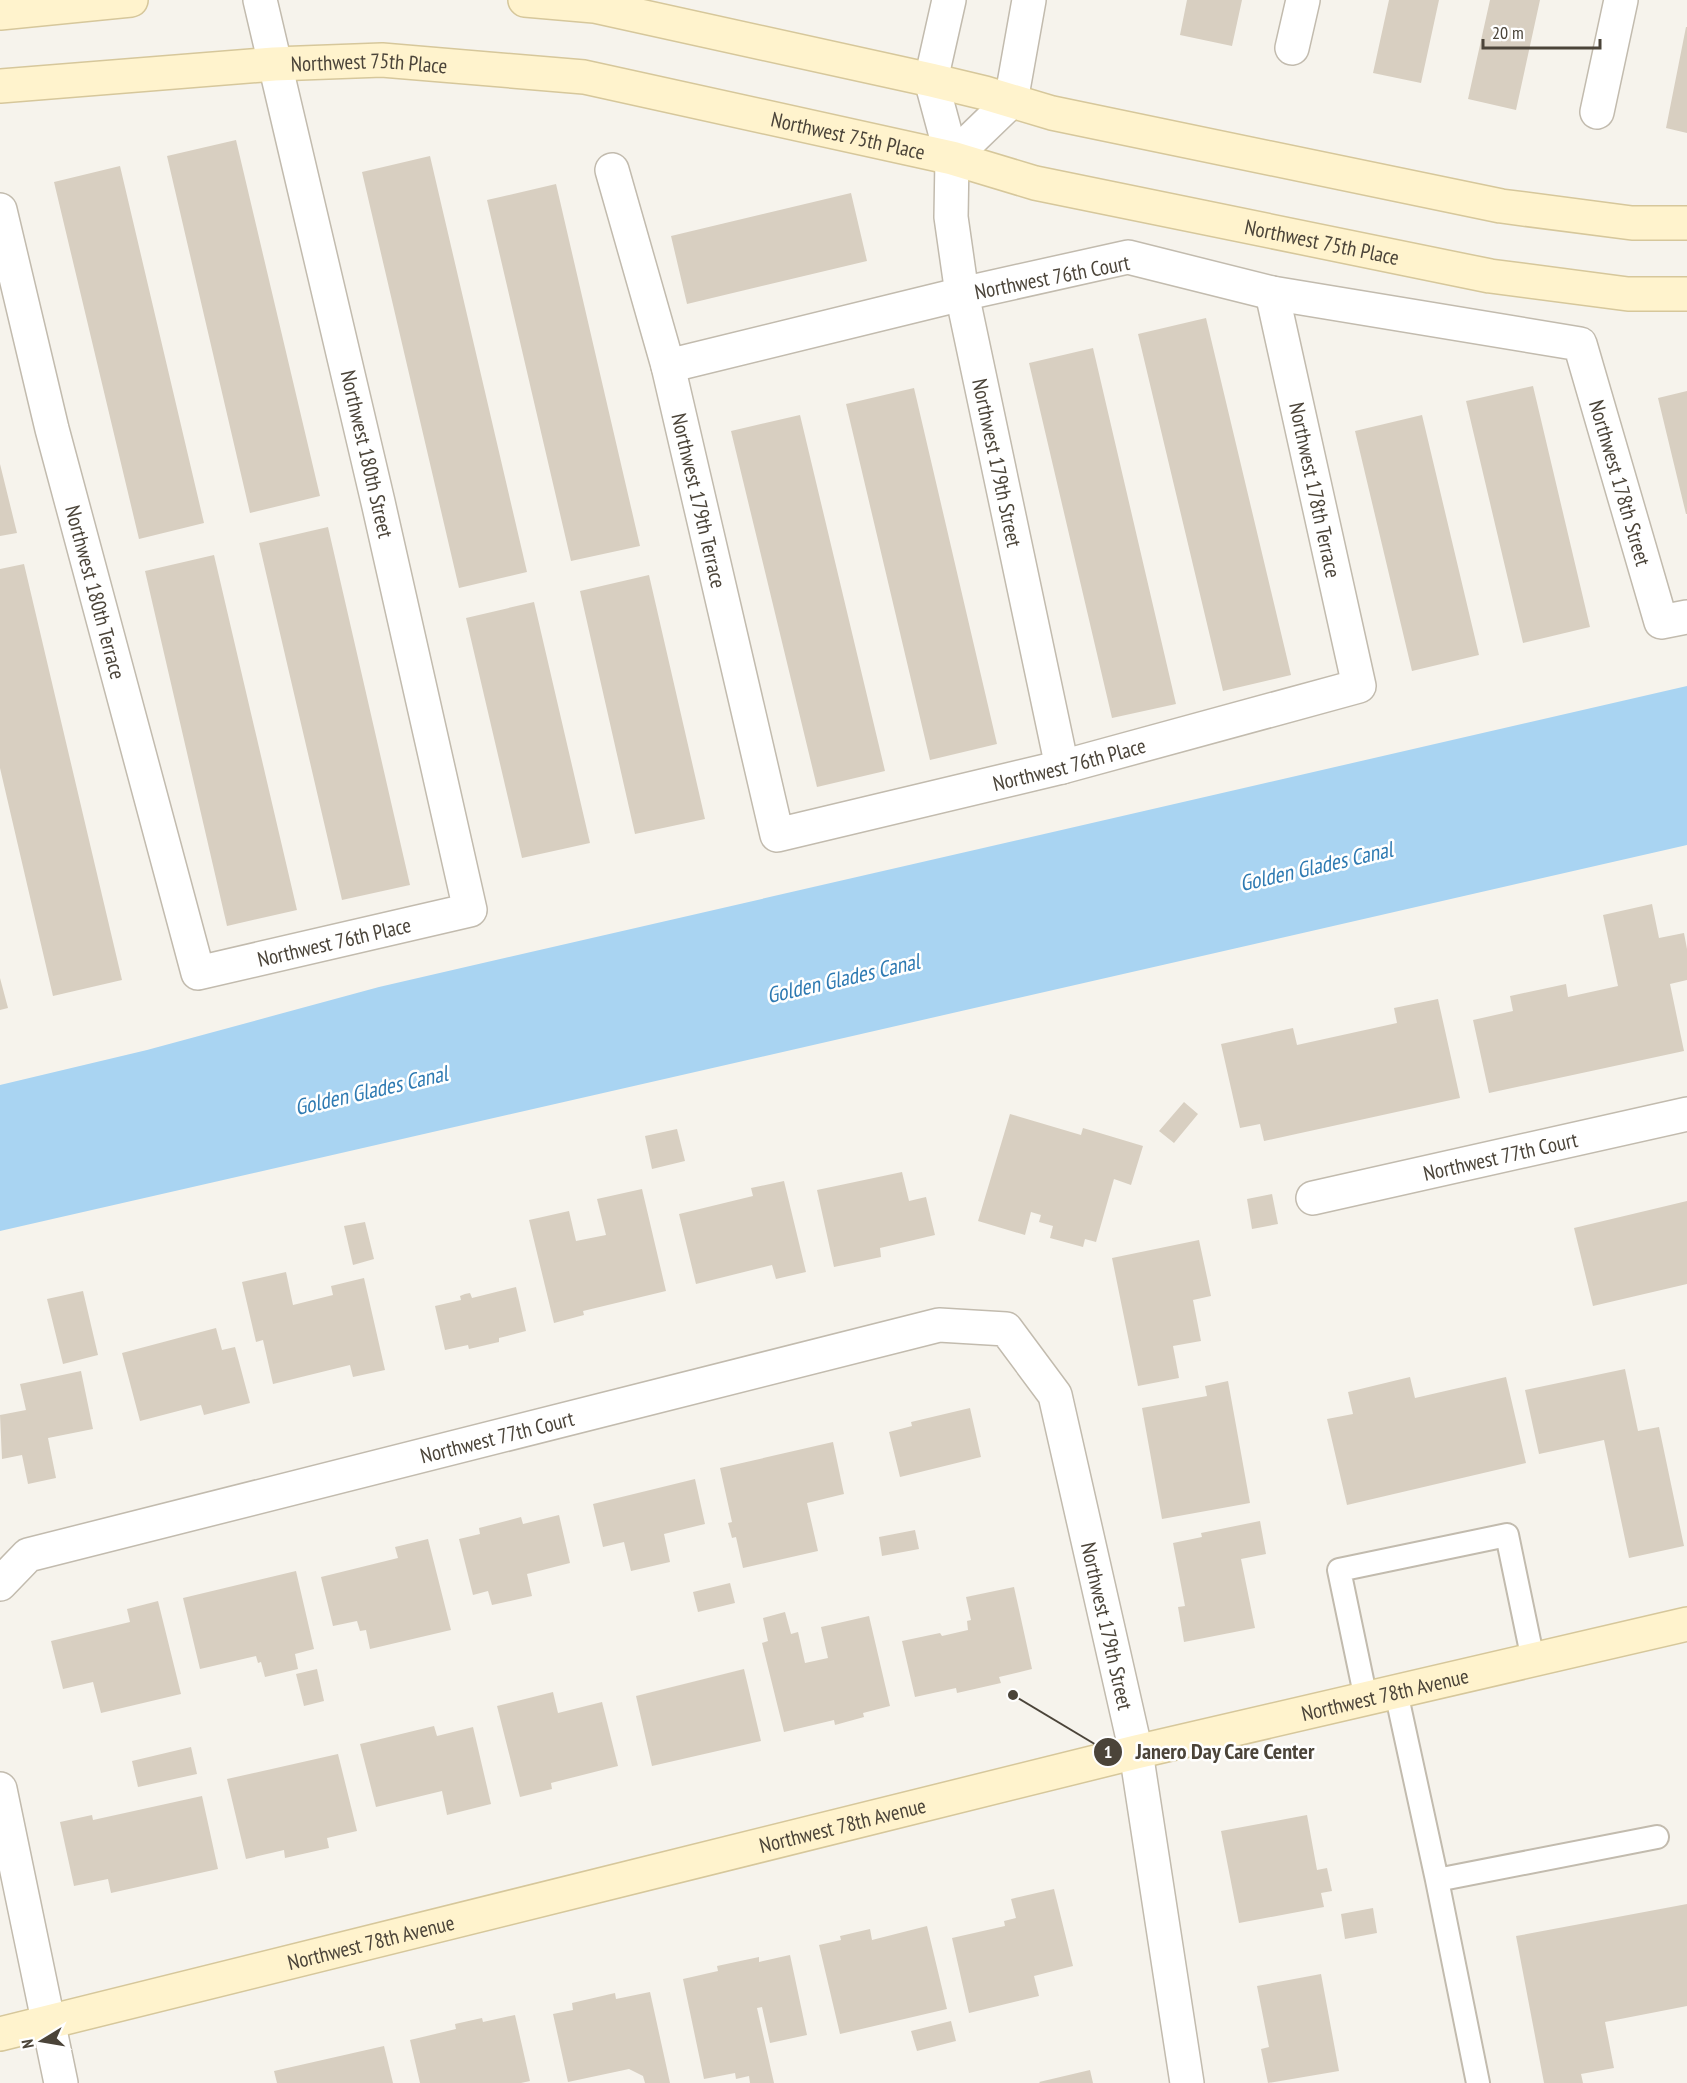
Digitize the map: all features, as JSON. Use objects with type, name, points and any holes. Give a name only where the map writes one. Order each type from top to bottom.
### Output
[{"type":"street","points":[[0,13],[131,0]]},
{"type":"street","name":"Northwest 180th Street","points":[[260,0],[381,514],[470,910]]},
{"type":"street","points":[[525,0],[594,6],[931,80],[1052,113],[1501,206],[1632,223],[1687,223]]},
{"type":"street","name":"Northwest 179th Street","points":[[949,0],[931,80],[952,158],[951,217],[962,294],[1062,767]]},
{"type":"street","points":[[952,158],[1011,101],[1029,0]]},
{"type":"street","points":[[1292,48],[1303,0]]},
{"type":"street","points":[[1597,112],[1622,0]]},
{"type":"street","name":"Northwest 75th Place","points":[[0,86],[274,64],[382,60],[584,77],[952,158],[1035,183],[1490,276],[1628,294],[1687,294]]},
{"type":"street","name":"Northwest 179th Terrace","points":[[612,170],[668,366],[777,835]]},
{"type":"street","name":"Northwest 180th Terrace","points":[[0,210],[52,429],[198,973]]},
{"type":"street","name":"Northwest 76th Court","points":[[668,366],[962,294],[1128,257],[1272,293],[1580,344]]},
{"type":"street","name":"Northwest 178th Terrace","points":[[1272,293],[1359,686]]},
{"type":"street","name":"Northwest 178th Street","points":[[1580,344],[1674,620]]},
{"type":"street","name":"Northwest 76th Place","points":[[777,835],[1062,767],[1359,686]]},
{"type":"street","name":"Northwest 76th Place","points":[[198,973],[470,910]]},
{"type":"street","name":"Northwest 77th Court","points":[[1313,1198],[1687,1114]]},
{"type":"street","name":"Northwest 77th Court","points":[[0,1584],[28,1555],[39,1552],[939,1325],[1006,1329]]},
{"type":"street","name":"Northwest 179th Street","points":[[1006,1329],[1055,1395],[1136,1752],[1187,2083]]},
{"type":"street","name":"Northwest 78th Avenue","points":[[0,2034],[1136,1752],[1687,1624]]},
{"type":"street","points":[[0,1789],[61,2083]]},
{"type":"lane","points":[[1478,2083],[1437,1880],[1381,1695],[1339,1570],[1507,1535],[1533,1660]]},
{"type":"lane","points":[[1437,1880],[1658,1837]]},
{"type":"water","name":"Golden Glades Canal","points":[[1687,686],[1687,845],[0,1231],[0,1085],[147,1050],[379,987]]},
{"type":"building","points":[[1187,0],[1242,0],[1232,46],[1180,35]]},
{"type":"building","points":[[1389,0],[1439,0],[1421,83],[1373,73]]},
{"type":"building","points":[[1490,0],[1540,0],[1516,110],[1468,99]]},
{"type":"building","points":[[1687,27],[1687,133],[1666,128]]},
{"type":"building","points":[[236,140],[320,496],[250,513],[167,156]]},
{"type":"building","points":[[430,156],[527,572],[459,588],[362,172]]},
{"type":"building","points":[[120,166],[204,523],[139,539],[54,182]]},
{"type":"building","points":[[556,184],[640,546],[571,561],[487,200]]},
{"type":"building","points":[[851,193],[867,261],[687,304],[671,236]]},
{"type":"building","points":[[1206,318],[1291,675],[1223,691],[1138,334]]},
{"type":"building","points":[[1093,348],[1176,704],[1112,718],[1029,363]]},
{"type":"building","points":[[1533,386],[1590,627],[1523,643],[1466,401]]},
{"type":"building","points":[[914,388],[997,744],[930,760],[846,404]]},
{"type":"building","points":[[1687,391],[1687,514],[1686,514],[1658,398]]},
{"type":"building","points":[[800,415],[885,771],[817,787],[731,431]]},
{"type":"building","points":[[1422,415],[1479,655],[1412,671],[1355,431]]},
{"type":"building","points":[[0,464],[17,533],[0,536]]},
{"type":"building","points":[[328,527],[410,885],[342,900],[259,543]]},
{"type":"building","points":[[214,555],[297,910],[227,926],[145,571]]},
{"type":"building","points":[[24,564],[122,980],[53,996],[0,768],[0,569]]},
{"type":"building","points":[[649,575],[705,819],[635,834],[580,591]]},
{"type":"building","points":[[534,602],[590,843],[522,858],[466,618]]},
{"type":"building","points":[[1652,904],[1659,938],[1684,933],[1687,949],[1687,980],[1670,984],[1684,1051],[1489,1093],[1473,1020],[1513,1011],[1510,996],[1566,984],[1568,997],[1618,986],[1603,915]]},
{"type":"building","points":[[0,978],[8,1008],[0,1010]]},
{"type":"building","points":[[1438,999],[1460,1098],[1264,1141],[1260,1124],[1240,1128],[1221,1044],[1293,1028],[1297,1045],[1397,1023],[1394,1008]]},
{"type":"building","points":[[1184,1102],[1198,1114],[1174,1143],[1159,1131]]},
{"type":"building","points":[[1010,1114],[1081,1135],[1083,1128],[1143,1146],[1131,1185],[1114,1179],[1096,1242],[1085,1239],[1083,1247],[1050,1238],[1053,1226],[1039,1222],[1041,1215],[1031,1212],[1025,1235],[978,1221]]},
{"type":"building","points":[[677,1129],[685,1161],[652,1169],[645,1136]]},
{"type":"building","points":[[902,1172],[909,1201],[926,1197],[935,1235],[880,1248],[881,1257],[834,1267],[817,1190]]},
{"type":"building","points":[[784,1181],[806,1272],[776,1279],[772,1265],[696,1284],[679,1214],[753,1196],[751,1188]]},
{"type":"building","points":[[642,1189],[666,1291],[583,1311],[584,1315],[554,1323],[529,1220],[569,1211],[576,1241],[606,1235],[597,1199]]},
{"type":"building","points":[[1272,1194],[1278,1224],[1252,1229],[1247,1199]]},
{"type":"building","points":[[1687,1201],[1687,1284],[1593,1306],[1574,1228]]},
{"type":"building","points":[[365,1222],[374,1259],[353,1265],[344,1226]]},
{"type":"building","points":[[1199,1240],[1211,1296],[1193,1300],[1201,1341],[1173,1346],[1179,1378],[1138,1386],[1112,1258]]},
{"type":"building","points":[[286,1272],[293,1305],[333,1295],[331,1286],[364,1278],[385,1370],[353,1377],[350,1365],[273,1384],[263,1340],[256,1342],[242,1282]]},
{"type":"building","points":[[516,1287],[526,1331],[499,1338],[499,1342],[469,1349],[468,1345],[445,1350],[435,1306],[461,1300],[460,1296],[465,1294],[470,1293],[472,1298]]},
{"type":"building","points":[[83,1291],[98,1355],[63,1364],[47,1299]]},
{"type":"building","points":[[216,1328],[222,1350],[235,1347],[250,1403],[204,1415],[201,1405],[140,1421],[122,1353]]},
{"type":"building","points":[[1625,1369],[1638,1431],[1659,1427],[1684,1546],[1629,1558],[1604,1440],[1539,1454],[1525,1390]]},
{"type":"building","points":[[81,1371],[93,1429],[48,1438],[56,1478],[28,1484],[22,1455],[2,1459],[0,1415],[26,1410],[20,1384]]},
{"type":"building","points":[[1410,1377],[1415,1398],[1506,1377],[1526,1463],[1347,1505],[1327,1419],[1353,1414],[1348,1392]]},
{"type":"building","points":[[1228,1381],[1250,1503],[1162,1519],[1142,1408],[1207,1396],[1205,1386]]},
{"type":"building","points":[[970,1408],[981,1457],[900,1477],[889,1432],[912,1426],[911,1422]]},
{"type":"building","points":[[833,1442],[844,1494],[807,1503],[818,1551],[743,1568],[736,1537],[732,1538],[728,1523],[732,1522],[720,1468]]},
{"type":"building","points":[[695,1479],[705,1524],[664,1534],[670,1562],[631,1571],[624,1542],[603,1547],[593,1504]]},
{"type":"building","points":[[559,1515],[570,1563],[527,1574],[532,1596],[492,1605],[488,1591],[473,1595],[459,1539],[480,1534],[479,1528],[521,1517],[523,1524]]},
{"type":"building","points":[[1260,1521],[1266,1554],[1241,1559],[1255,1628],[1184,1642],[1178,1607],[1185,1606],[1173,1543],[1202,1537],[1201,1533]]},
{"type":"building","points":[[915,1530],[919,1549],[882,1556],[879,1537]]},
{"type":"building","points":[[428,1539],[451,1630],[370,1649],[366,1630],[360,1631],[357,1621],[333,1626],[321,1577],[398,1558],[395,1547]]},
{"type":"building","points":[[296,1571],[314,1649],[295,1654],[298,1669],[265,1677],[261,1662],[258,1663],[256,1656],[200,1669],[183,1598]]},
{"type":"building","points":[[730,1583],[735,1603],[698,1612],[693,1592]]},
{"type":"building","points":[[1014,1587],[1032,1669],[999,1677],[1001,1683],[957,1693],[956,1688],[915,1697],[902,1641],[968,1630],[967,1621],[971,1620],[966,1597]]},
{"type":"building","points":[[158,1601],[181,1694],[101,1713],[93,1682],[63,1689],[51,1641],[130,1622],[127,1609]]},
{"type":"building","points":[[785,1612],[791,1634],[798,1632],[805,1663],[828,1658],[821,1627],[869,1616],[890,1706],[863,1713],[864,1717],[835,1725],[834,1720],[784,1732],[762,1643],[768,1641],[763,1618]]},
{"type":"building","points":[[317,1669],[324,1701],[304,1706],[296,1674]]},
{"type":"building","points":[[744,1669],[761,1741],[652,1766],[636,1696]]},
{"type":"building","points":[[553,1692],[558,1713],[602,1702],[618,1766],[551,1783],[552,1789],[520,1797],[497,1706]]},
{"type":"building","points":[[434,1726],[437,1736],[473,1727],[491,1804],[447,1815],[442,1791],[376,1807],[360,1744]]},
{"type":"building","points":[[191,1747],[197,1774],[138,1787],[132,1761]]},
{"type":"building","points":[[338,1754],[357,1831],[327,1838],[329,1848],[285,1858],[284,1850],[246,1859],[227,1779]]},
{"type":"building","points":[[202,1796],[218,1869],[111,1893],[108,1879],[74,1886],[60,1822],[92,1815],[93,1820]]},
{"type":"building","points":[[1307,1815],[1317,1870],[1327,1868],[1332,1891],[1321,1893],[1324,1907],[1239,1923],[1221,1831]]},
{"type":"building","points":[[1054,1889],[1073,1966],[1034,1976],[1039,1996],[969,2013],[952,1938],[1005,1926],[1004,1921],[1016,1918],[1011,1899]]},
{"type":"building","points":[[1687,1904],[1687,2006],[1605,2022],[1614,2068],[1581,2074],[1583,2083],[1544,2083],[1516,1936]]},
{"type":"building","points":[[1373,1908],[1377,1933],[1345,1939],[1341,1914]]},
{"type":"building","points":[[927,1926],[947,2009],[840,2034],[819,1945],[841,1940],[840,1936],[870,1929],[872,1940]]},
{"type":"building","points":[[790,1955],[807,2035],[770,2043],[762,2007],[757,2008],[774,2083],[750,2083],[749,2076],[736,2079],[735,2073],[704,2079],[683,1979],[718,1971],[717,1966],[759,1957],[759,1962]]},
{"type":"building","points":[[1321,1974],[1339,2071],[1268,2083],[1261,2049],[1269,2047],[1257,1986]]},
{"type":"building","points":[[650,1992],[670,2083],[645,2083],[643,2076],[629,2069],[568,2082],[553,2014],[573,2010],[572,2003],[615,1993],[616,1999]]},
{"type":"building","points":[[515,2015],[530,2081],[521,2083],[420,2083],[410,2040],[456,2029],[455,2024],[482,2018],[483,2022]]},
{"type":"building","points":[[951,2021],[956,2041],[917,2051],[911,2031]]},
{"type":"building","points":[[384,2046],[393,2083],[277,2083],[274,2071]]},
{"type":"building","points":[[1090,2070],[1093,2083],[1039,2082]]},
{"type":"place","name":"Janero Day Care Center","points":[[1013,1695]]}]
